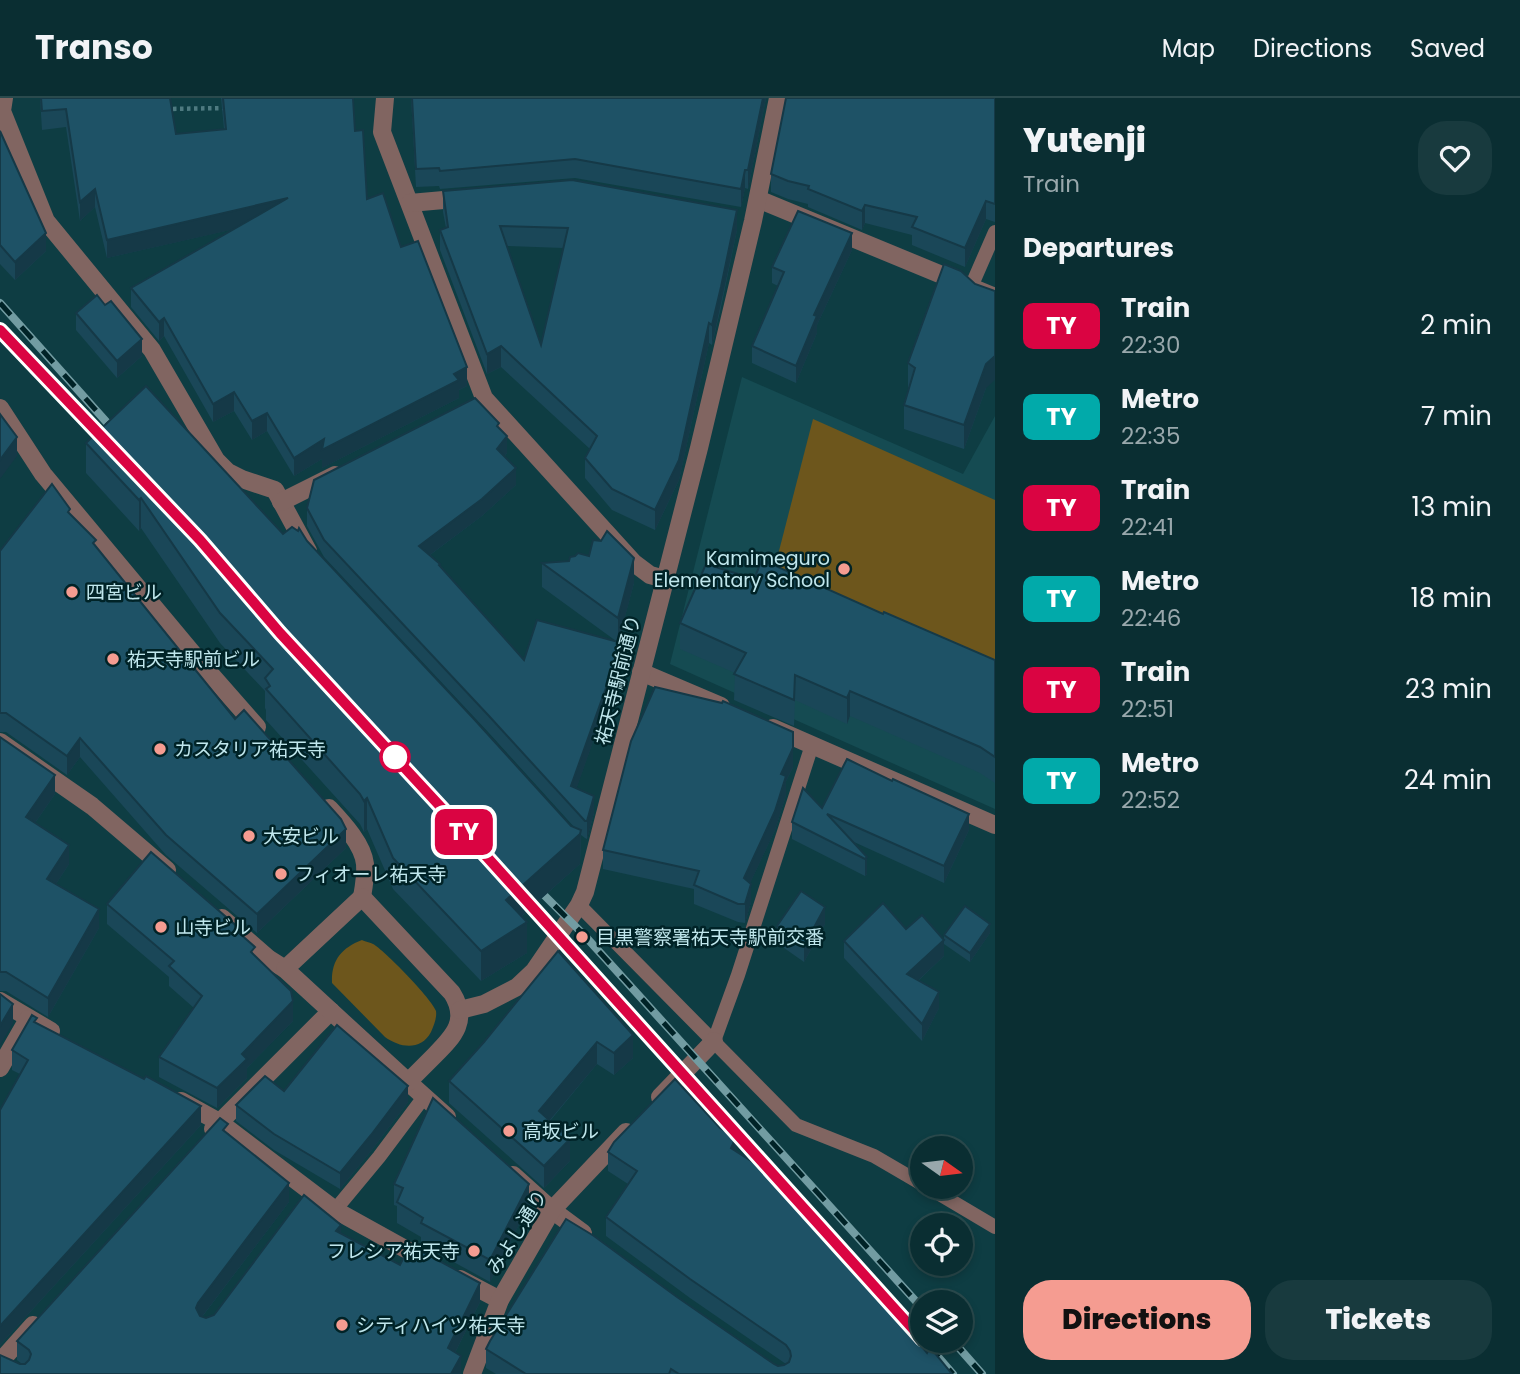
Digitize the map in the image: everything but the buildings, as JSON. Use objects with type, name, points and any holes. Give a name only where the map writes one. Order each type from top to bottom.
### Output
[{"type":"street","points":[[4,98],[2,111],[46,221],[152,351],[216,460],[228,472],[275,490],[315,564]]},
{"type":"street","points":[[385,98],[382,132],[410,202],[478,401],[634,563],[650,575],[665,579]]},
{"type":"street","name":"祐天寺駅前通り","points":[[460,1010],[484,1004],[517,988],[534,971],[585,892],[587,850],[641,672],[699,448],[747,220],[758,199],[778,98]]},
{"type":"street","points":[[410,202],[478,197]]},
{"type":"street","points":[[758,199],[995,297]]},
{"type":"street","points":[[0,408],[43,474],[199,661],[271,742]]},
{"type":"street","points":[[282,502],[354,465]]},
{"type":"street","points":[[641,672],[736,712]]},
{"type":"street","points":[[761,723],[995,825]]},
{"type":"street","points":[[0,742],[92,806],[175,877]]},
{"type":"street","points":[[285,969],[362,897],[365,861],[351,832],[316,792]]},
{"type":"street","points":[[362,897],[452,993],[460,1010],[460,1020],[451,1039],[408,1082]]},
{"type":"street","points":[[206,904],[269,959],[285,969],[463,1132]]},
{"type":"street","points":[[0,1001],[65,1038]]},
{"type":"street","points":[[202,1141],[331,1011]]},
{"type":"street","points":[[0,1068],[29,1018]]},
{"type":"street","name":"みよし通り","points":[[472,1374],[500,1300],[552,1210],[714,1041]]},
{"type":"street","points":[[163,1091],[219,1122],[306,1195],[500,1300]]},
{"type":"street","points":[[503,1167],[552,1210],[596,1242]]},
{"type":"street","points":[[4,1364],[45,1312]]},
{"type":"lane","points":[[971,287],[995,232]]},
{"type":"lane","points":[[714,1041],[812,745]]},
{"type":"lane","points":[[579,905],[796,1125],[874,1156],[910,1177]]},
{"type":"lane","points":[[335,1210],[424,1097]]},
{"type":"lane","points":[[948,1199],[995,1227]]},
{"type":"path","points":[[153,109],[235,107]]},
{"type":"shaded area","name":"Kamimeguro Elementary School","points":[[742,377],[963,474],[995,416],[995,809],[670,664]]},
{"type":"shaded area","points":[[813,419],[995,500],[995,675],[772,578]]},
{"type":"shaded area","points":[[362,940],[373,944],[387,955],[433,1005],[436,1011],[435,1021],[431,1032],[422,1042],[410,1046],[397,1044],[385,1037],[332,983],[333,968],[339,956],[348,947]]},
{"type":"railway","points":[[0,303],[119,436]]},
{"type":"railway","points":[[0,330],[110,446]]},
{"type":"railway","points":[[532,883],[585,936],[910,1295]]},
{"type":"railway","points":[[519,893],[910,1326]]},
{"type":"railway","points":[[935,1353],[953,1374]]},
{"type":"railway","points":[[963,1353],[982,1374]]},
{"type":"train","name":"TY","points":[[0,330],[200,540],[280,633],[487,857],[910,1326]]},
{"type":"place","name":"Kamimeguro Elementary School","points":[[844,569]]},
{"type":"place","name":"四宮ビル","points":[[72,592]]},
{"type":"place","name":"祐天寺駅前ビル","points":[[113,659]]},
{"type":"place","name":"カスタリア祐天寺","points":[[160,749]]},
{"type":"place","name":"大安ビル","points":[[249,836]]},
{"type":"place","name":"フィオーレ祐天寺","points":[[281,874]]},
{"type":"place","name":"山寺ビル","points":[[161,927]]},
{"type":"place","name":"目黒警察署祐天寺駅前交番","points":[[582,937]]},
{"type":"place","name":"高坂ビル","points":[[509,1131]]},
{"type":"place","name":"フレシア祐天寺","points":[[474,1251]]},
{"type":"place","name":"シティハイツ祐天寺","points":[[342,1325]]}]
